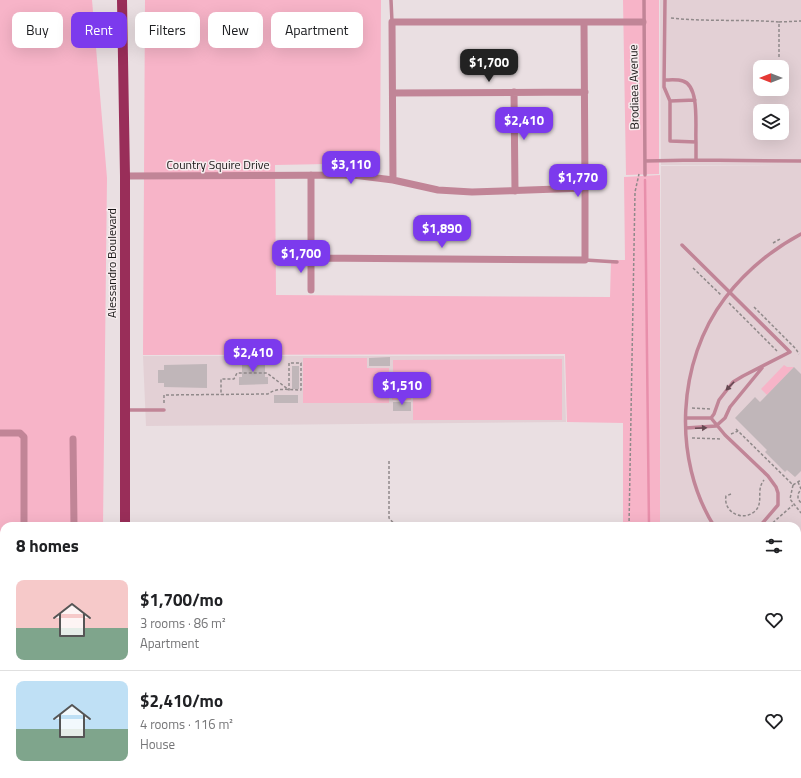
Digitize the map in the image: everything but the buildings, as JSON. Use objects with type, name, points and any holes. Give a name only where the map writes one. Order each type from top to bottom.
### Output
[{"type":"main road","name":"Alessandro Boulevard","points":[[122,0],[125,176],[125,522]]},
{"type":"street","points":[[393,180],[392,22],[643,22]]},
{"type":"street","points":[[311,258],[585,260],[586,188],[584,22]]},
{"type":"street","points":[[514,92],[515,191]]},
{"type":"street","points":[[393,93],[585,92]]},
{"type":"street","points":[[311,175],[311,290]]},
{"type":"street","name":"Country Squire Drive","points":[[125,176],[353,175],[393,180],[438,190],[472,192],[586,188]]},
{"type":"street","points":[[0,433],[20,433],[24,437],[24,522]]},
{"type":"street","points":[[73,439],[74,522]]},
{"type":"lane","points":[[391,0],[392,22]]},
{"type":"lane","name":"Brodiaea Avenue","points":[[644,0],[645,175]]},
{"type":"lane","points":[[665,0],[664,87],[670,101],[670,141],[696,142]]},
{"type":"lane","points":[[664,80],[684,81],[691,87],[694,100],[696,160]]},
{"type":"lane","points":[[670,101],[694,100]]},
{"type":"lane","points":[[645,161],[801,161]]},
{"type":"lane","points":[[712,522],[697,490],[688,453],[686,418],[689,381],[698,350],[724,299],[742,278],[772,251],[801,234]]},
{"type":"lane","points":[[682,245],[790,352],[734,382],[719,400],[711,418]]},
{"type":"lane","points":[[585,260],[617,262]]},
{"type":"lane","points":[[686,428],[716,426],[725,418],[730,407],[763,367]]},
{"type":"lane","points":[[125,410],[164,410]]},
{"type":"lane","points":[[686,418],[711,418]]},
{"type":"lane","points":[[711,418],[716,426],[768,476],[776,487],[778,493],[778,505],[763,522]]},
{"type":"path","points":[[665,18],[779,22],[801,21]]},
{"type":"path","points":[[779,22],[779,57]]},
{"type":"path","points":[[629,522],[635,192],[638,176],[645,161]]},
{"type":"path","points":[[693,268],[782,356]]},
{"type":"path","points":[[164,410],[164,395],[268,394],[274,390],[289,390],[301,390],[301,363],[289,363],[289,390]]},
{"type":"path","points":[[221,395],[221,379],[234,379],[237,374],[267,374],[289,390]]},
{"type":"path","points":[[687,438],[720,439],[737,430],[793,485]]},
{"type":"path","points":[[389,461],[389,518],[392,522]]},
{"type":"path","points":[[731,494],[726,496],[725,502],[727,508],[733,514],[747,515],[754,512],[758,506],[759,486],[776,469]]},
{"type":"path","points":[[801,480],[793,485],[790,499],[801,513]]},
{"type":"path","points":[[798,482],[801,489],[798,494],[798,499],[801,503]]},
{"type":"path","points":[[773,522],[793,504]]},
{"type":"shaded area","points":[[0,0],[92,0],[93,12],[71,12],[71,48],[96,48],[107,178],[103,522],[0,522]]},
{"type":"shaded area","points":[[145,0],[381,0],[380,163],[275,165],[276,295],[610,297],[611,260],[625,260],[624,177],[660,175],[660,522],[623,522],[623,423],[567,422],[565,354],[143,355],[145,48],[200,48],[200,12],[145,12]]},
{"type":"shaded area","points":[[623,0],[659,0],[659,174],[626,175]]},
{"type":"shaded area","points":[[660,0],[801,0],[801,522],[660,522],[661,166],[779,165],[661,165]]},
{"type":"shaded area","points":[[143,356],[564,356],[566,422],[146,426]]},
{"type":"shaded area","points":[[303,358],[367,358],[367,368],[389,368],[389,403],[303,403]]},
{"type":"shaded area","points":[[562,359],[562,420],[413,420],[413,372],[393,372],[393,360]]},
{"type":"shaded area","points":[[784,365],[787,367],[794,367],[767,395],[761,389]]},
{"type":"shaded area","points":[[411,373],[411,400],[392,400],[392,374]]},
{"type":"waterway","points":[[645,180],[649,522]]}]
